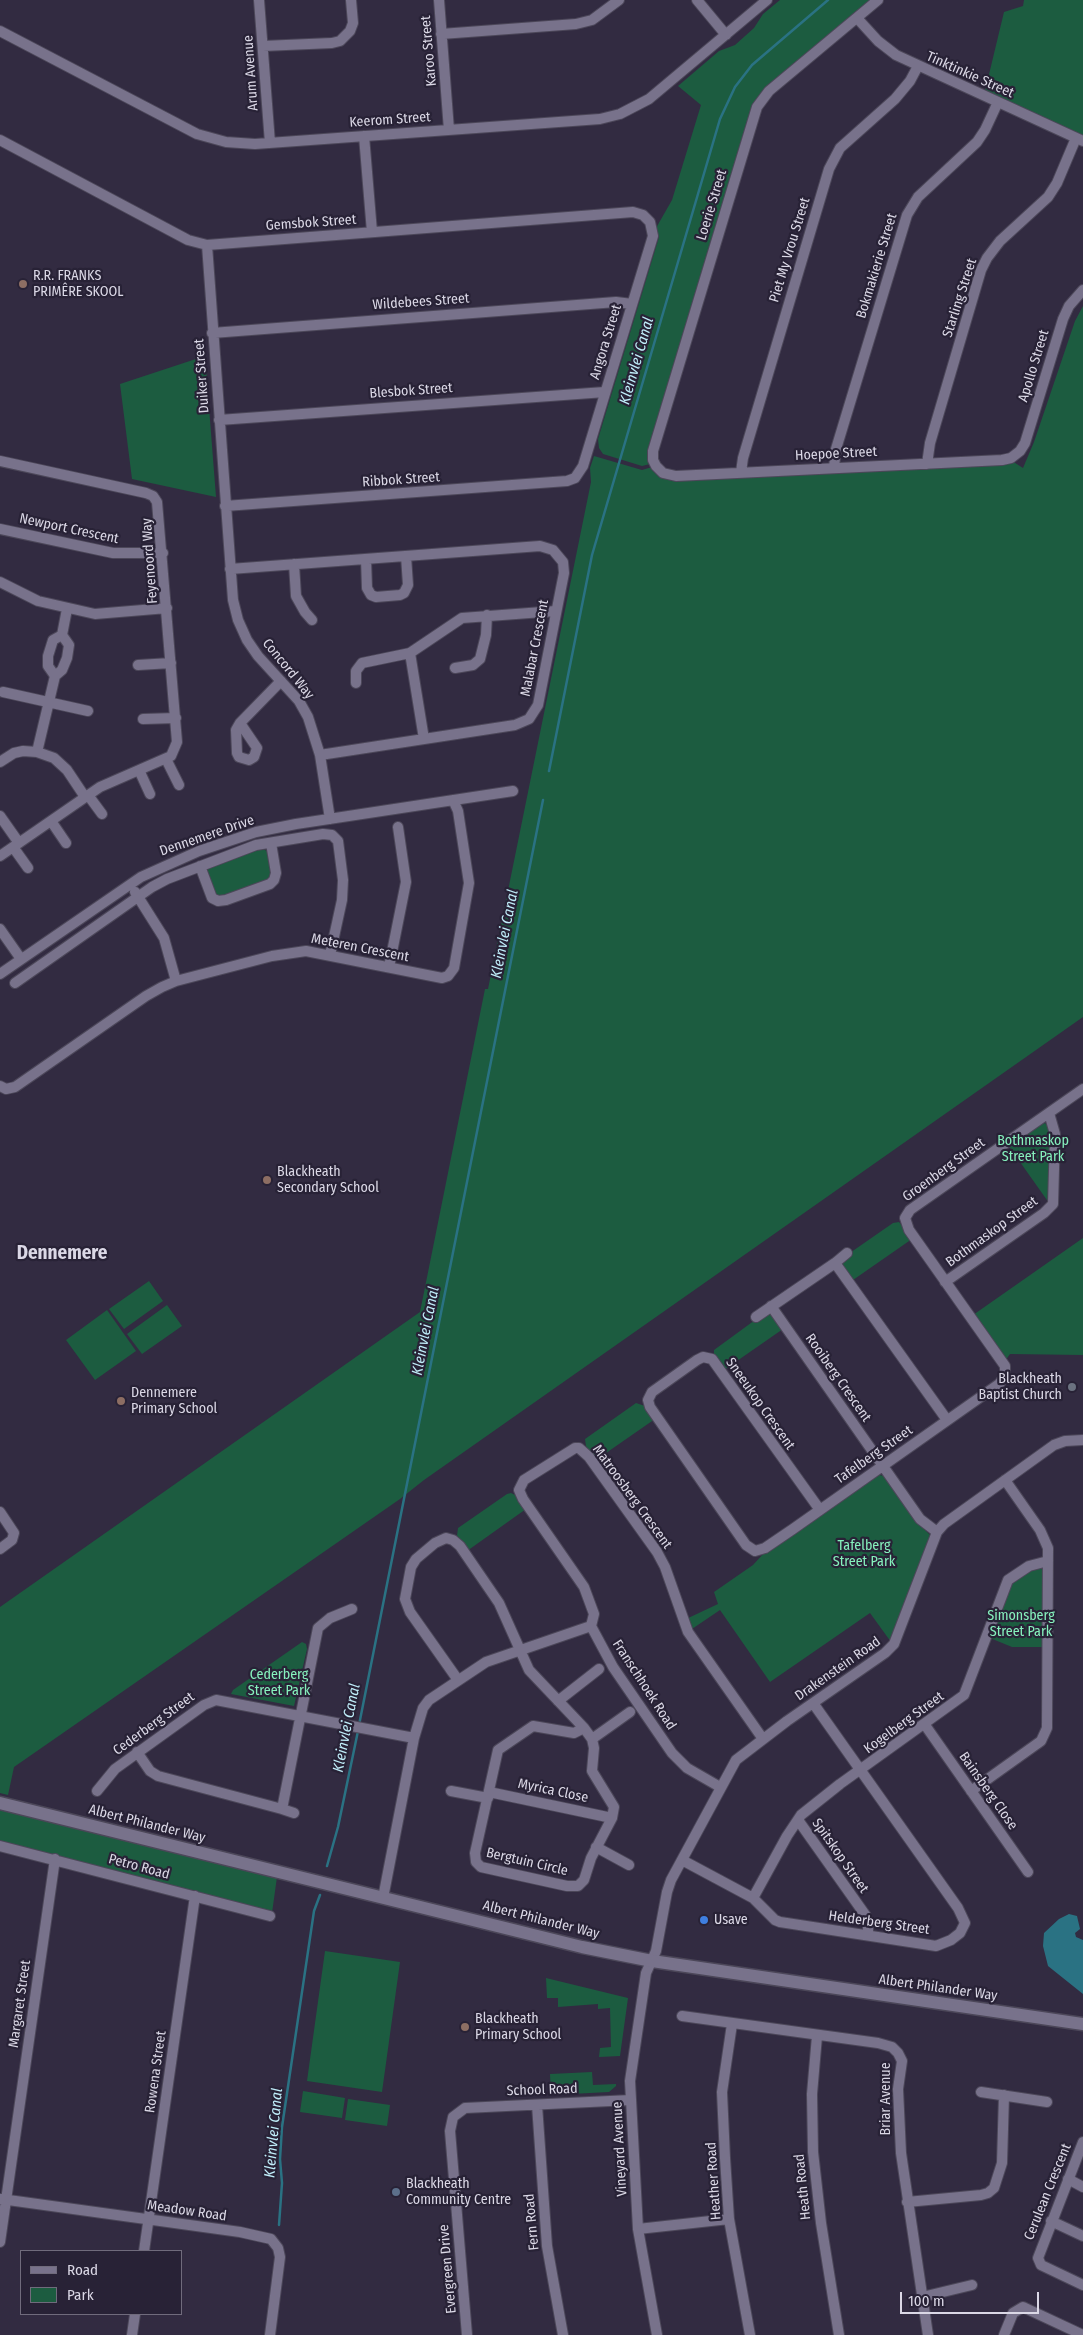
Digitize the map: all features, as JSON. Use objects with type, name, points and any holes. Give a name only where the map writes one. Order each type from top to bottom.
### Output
[{"type":"street","name":"Arum Avenue","points":[[259,0],[270,143]]},
{"type":"street","points":[[263,46],[340,41],[350,31],[353,23],[351,0]]},
{"type":"street","name":"Karoo Street","points":[[439,0],[449,130]]},
{"type":"street","points":[[441,34],[576,24],[592,20],[619,0]]},
{"type":"street","points":[[697,0],[726,35]]},
{"type":"street","name":"Keerom Street","points":[[0,31],[197,134],[226,142],[270,143],[600,119],[620,114],[650,99],[767,0]]},
{"type":"street","name":"Loerie Street","points":[[656,466],[653,460],[653,451],[754,113],[769,91],[878,0]]},
{"type":"street","name":"Tinktinkie Street","points":[[857,18],[888,50],[918,66],[1080,139]]},
{"type":"street","name":"Piet My Vrou Street","points":[[741,472],[743,458],[829,169],[840,148],[903,91],[918,66]]},
{"type":"street","name":"Bokmakierie Street","points":[[834,467],[836,450],[907,215],[918,197],[977,142],[998,102]]},
{"type":"street","points":[[364,136],[372,232]]},
{"type":"street","name":"Starling Street","points":[[927,464],[932,434],[981,270],[987,258],[1000,241],[1048,197],[1080,139]]},
{"type":"street","name":"Gemsbok Street","points":[[0,140],[188,240],[207,245],[633,212],[647,218]]},
{"type":"street","name":"Angora Street","points":[[578,475],[583,466],[652,236],[652,226],[647,218]]},
{"type":"street","name":"Duiker Street","points":[[207,245],[225,506]]},
{"type":"street","name":"Apollo Street","points":[[1018,454],[1027,438],[1062,319],[1069,306],[1083,290]]},
{"type":"street","name":"Wildebees Street","points":[[212,333],[616,302],[632,304]]},
{"type":"street","name":"Blesbok Street","points":[[219,420],[605,392]]},
{"type":"street","name":"Hoepoe Street","points":[[656,466],[663,473],[672,476],[1002,460],[1018,454]]},
{"type":"street","name":"Feyenoord Way","points":[[0,461],[153,496],[159,508],[178,742],[174,752],[166,759]]},
{"type":"street","name":"Ribbok Street","points":[[225,506],[567,481],[578,475]]},
{"type":"street","name":"Concord Way","points":[[225,506],[230,569],[238,620],[247,640],[258,656],[304,709],[320,755],[330,819]]},
{"type":"street","name":"Newport Crescent","points":[[0,529],[113,553],[163,554]]},
{"type":"street","name":"Malabar Crescent","points":[[230,569],[540,546],[549,548],[560,557],[564,567],[538,705],[529,718],[515,725],[320,755]]},
{"type":"street","points":[[366,559],[367,588],[371,595],[376,597],[404,593],[408,584],[406,556]]},
{"type":"street","points":[[294,564],[296,596],[312,620]]},
{"type":"street","points":[[0,582],[38,600],[67,609],[103,614],[167,608]]},
{"type":"street","points":[[62,635],[67,609]]},
{"type":"street","points":[[356,683],[356,671],[362,663],[410,653],[455,621],[470,616],[556,611]]},
{"type":"street","points":[[455,668],[473,665],[480,659],[486,635],[487,615]]},
{"type":"street","points":[[36,752],[55,676],[62,670],[68,653],[68,642],[62,635]]},
{"type":"street","points":[[55,676],[48,666],[48,656],[53,640],[62,635]]},
{"type":"street","points":[[410,653],[424,739]]},
{"type":"street","points":[[138,664],[171,663]]},
{"type":"street","points":[[240,722],[281,681]]},
{"type":"street","points":[[3,692],[88,711]]},
{"type":"street","points":[[143,719],[176,718]]},
{"type":"street","points":[[0,762],[14,753],[36,752],[60,762],[102,814]]},
{"type":"street","points":[[0,856],[108,783],[166,759],[179,785]]},
{"type":"street","points":[[139,770],[150,794]]},
{"type":"street","name":"Dennemere Drive","points":[[0,974],[129,884],[174,860],[236,838],[281,827],[513,791]]},
{"type":"street","name":"Meteren Crescent","points":[[0,1086],[6,1089],[15,1087],[146,996],[176,981],[291,952],[306,951],[442,978],[448,976],[454,970],[469,883],[458,811],[453,800]]},
{"type":"street","points":[[0,816],[28,868]]},
{"type":"street","points":[[51,821],[66,843]]},
{"type":"street","points":[[389,967],[406,882],[398,827]]},
{"type":"street","name":"Dennemere Drive","points":[[15,983],[138,897],[167,879],[256,845],[322,834],[337,838],[343,880],[343,892],[330,955]]},
{"type":"street","name":"Dennemere Drive","points":[[200,866],[212,898],[218,901],[226,900],[272,882],[276,873],[271,843]]},
{"type":"street","points":[[129,884],[164,938],[176,981]]},
{"type":"street","points":[[0,929],[21,960]]},
{"type":"street","name":"Groenberg Street","points":[[1006,1376],[1005,1366],[905,1224],[906,1214],[1083,1089]]},
{"type":"street","name":"Bothmaskop Street","points":[[946,1282],[1044,1213],[1052,1204],[1055,1134],[1049,1114]]},
{"type":"street","points":[[756,1317],[836,1263],[847,1253]]},
{"type":"street","points":[[836,1263],[947,1420]]},
{"type":"street","name":"Rooiberg Crescent","points":[[771,1306],[920,1519],[937,1532]]},
{"type":"street","name":"Sneeukop Crescent","points":[[755,1551],[746,1545],[650,1407],[648,1400],[652,1392],[693,1362],[707,1357],[717,1364],[820,1510]]},
{"type":"street","name":"Tafelberg Street","points":[[755,1551],[765,1548],[820,1510],[999,1384],[1006,1376]]},
{"type":"street","name":"Drakenstein Road","points":[[652,1961],[656,1951],[667,1892],[720,1787],[736,1760],[894,1644],[937,1532],[947,1521],[1059,1442],[1083,1440]]},
{"type":"street","name":"Matroosberg Crescent","points":[[591,1626],[594,1614],[584,1587],[526,1504],[519,1490],[524,1480],[575,1448],[579,1448],[589,1457],[657,1552],[665,1567],[688,1632],[763,1739]]},
{"type":"street","points":[[971,1791],[1041,1741],[1046,1733],[1048,1548],[1044,1538],[1006,1480]]},
{"type":"street","points":[[0,1512],[14,1533],[9,1543],[0,1549]]},
{"type":"street","points":[[458,1680],[406,1604],[413,1563],[418,1556],[438,1541],[450,1538],[460,1546],[505,1612],[519,1650],[531,1672],[592,1739],[594,1748],[592,1771],[613,1805],[612,1818]]},
{"type":"street","name":"Kogelberg Street","points":[[753,1898],[787,1836],[801,1815],[832,1790],[958,1701],[967,1691],[1008,1580],[1029,1566],[1048,1561]]},
{"type":"street","points":[[282,1809],[318,1628],[330,1618],[352,1608]]},
{"type":"street","points":[[383,1898],[414,1738],[423,1708],[429,1700],[486,1662],[591,1626]]},
{"type":"street","name":"Franschhoek Road","points":[[591,1626],[613,1667],[672,1753],[692,1772],[720,1787]]},
{"type":"street","points":[[558,1701],[599,1670]]},
{"type":"street","name":"Cederberg Street","points":[[97,1791],[115,1769],[213,1700],[414,1738]]},
{"type":"street","name":"Helderberg Street","points":[[682,1860],[753,1898],[777,1921],[936,1946],[951,1940],[960,1933],[964,1923],[958,1908],[813,1703]]},
{"type":"street","points":[[592,1739],[630,1712]]},
{"type":"street","name":"Bainsberg Close","points":[[924,1725],[1028,1872]]},
{"type":"street","name":"Bergtuin Circle","points":[[584,1728],[574,1733],[536,1726],[522,1732],[498,1750],[475,1856],[476,1862],[481,1867],[575,1887],[584,1880],[596,1848],[612,1818]]},
{"type":"street","points":[[137,1752],[150,1771],[158,1776],[294,1813]]},
{"type":"street","name":"Myrica Close","points":[[451,1791],[488,1795],[612,1818]]},
{"type":"street","name":"Albert Philander Way","points":[[0,1803],[582,1947],[652,1961],[1083,2024]]},
{"type":"street","name":"Spitskop Street","points":[[798,1820],[866,1916],[868,1936]]},
{"type":"street","name":"Petro Road","points":[[0,1846],[270,1916]]},
{"type":"street","points":[[596,1848],[630,1865]]},
{"type":"street","name":"Margaret Street","points":[[0,2242],[3,2199],[54,1859]]},
{"type":"street","name":"Rowena Street","points":[[144,2250],[195,1896]]},
{"type":"street","name":"Vineyard Avenue","points":[[652,1961],[646,1973],[630,2080],[638,2229],[657,2335]]},
{"type":"street","name":"Briar Avenue","points":[[682,2016],[878,2043],[892,2047],[898,2053],[902,2061],[898,2114],[907,2202],[928,2335]]},
{"type":"street","name":"Heather Road","points":[[732,2024],[722,2092],[729,2219],[750,2335]]},
{"type":"street","name":"Heath Road","points":[[817,2036],[812,2094],[813,2152],[821,2223],[839,2335]]},
{"type":"street","points":[[981,2092],[1047,2102]]},
{"type":"street","points":[[907,2202],[980,2195],[988,2193],[994,2188],[1002,2163],[1004,2095]]},
{"type":"street","name":"School Road","points":[[456,2113],[465,2108],[631,2100]]},
{"type":"street","name":"Fern Road","points":[[537,2105],[547,2246],[563,2335]]},
{"type":"street","name":"Evergreen Drive","points":[[456,2113],[451,2120],[450,2131],[467,2335]]},
{"type":"street","name":"Cerulean Crescent","points":[[1083,2142],[1051,2220],[1039,2252],[1038,2260],[1042,2265],[1083,2285]]},
{"type":"street","points":[[1068,2179],[1083,2186]]},
{"type":"street","name":"Meadow Road","points":[[3,2199],[265,2236],[273,2240],[278,2248],[280,2257],[270,2335]]},
{"type":"street","points":[[638,2229],[729,2219]]},
{"type":"street","points":[[1051,2220],[1083,2236]]},
{"type":"street","points":[[922,2297],[972,2285]]},
{"type":"street","points":[[1004,2335],[1013,2313],[1023,2307],[1083,2335]]},
{"type":"street","points":[[132,2335],[135,2315]]},
{"type":"green space","points":[[780,0],[871,0],[766,89],[650,464],[642,466],[603,454],[599,448],[598,439],[659,237],[656,235],[656,228],[672,200],[701,105],[678,86],[719,51],[735,45],[754,28],[763,14]]},
{"type":"green space","points":[[1024,0],[1083,0],[1083,137],[985,91],[1004,12],[1023,6]]},
{"type":"green space","points":[[1083,306],[1083,1017],[424,1480],[400,1499],[14,1767],[8,1795],[0,1793],[0,1607],[420,1312],[485,989],[488,989],[591,482],[590,468],[594,456],[642,470],[652,467],[658,474],[1012,461],[1023,468],[1034,442],[1075,321]]},
{"type":"green space","points":[[205,356],[216,497],[132,479],[120,384]]},
{"type":"green space","points":[[262,848],[268,852],[273,873],[270,879],[225,897],[216,896],[206,872],[207,869],[235,856]]},
{"type":"green space","name":"Bothmaskop Street Park","points":[[1043,1123],[1048,1124],[1051,1129],[1049,1203],[1008,1145]]},
{"type":"green space","points":[[899,1222],[912,1239],[853,1280],[842,1265],[844,1257],[893,1223]]},
{"type":"green space","points":[[1083,1238],[1083,1355],[1010,1354],[1005,1361],[973,1315]]},
{"type":"green space","points":[[149,1281],[163,1301],[124,1329],[109,1309]]},
{"type":"green space","points":[[167,1305],[182,1326],[142,1354],[127,1334]]},
{"type":"green space","points":[[107,1310],[136,1351],[95,1380],[66,1340]]},
{"type":"green space","points":[[766,1312],[771,1313],[783,1329],[724,1370],[714,1355],[714,1350]]},
{"type":"green space","points":[[636,1403],[645,1406],[655,1419],[596,1460],[586,1446],[585,1439]]},
{"type":"green space","name":"Tafelberg Street Park","points":[[879,1475],[884,1476],[919,1524],[931,1536],[891,1642],[870,1613],[770,1682],[720,1610],[689,1631],[684,1620],[718,1604],[714,1592],[753,1565],[764,1553]]},
{"type":"green space","points":[[511,1493],[515,1495],[526,1509],[467,1551],[457,1536],[458,1528]]},
{"type":"green space","name":"Simonsberg Street Park","points":[[1042,1568],[1044,1647],[1012,1647],[990,1638],[1012,1580],[1028,1569]]},
{"type":"green space","name":"Cederberg Street Park","points":[[302,1642],[306,1644],[307,1649],[294,1706],[231,1694],[233,1690]]},
{"type":"green space","points":[[0,1806],[277,1877],[272,1913],[0,1843]]},
{"type":"green space","points":[[325,1951],[400,1962],[382,2092],[307,2081]]},
{"type":"green space","points":[[546,1978],[628,1998],[620,2056],[599,2057],[600,2048],[611,2047],[610,2008],[598,2009],[598,2004],[558,2007],[558,1998],[547,1998]]},
{"type":"green space","points":[[592,2072],[593,2085],[616,2084],[616,2086],[609,2092],[551,2095],[550,2074]]},
{"type":"green space","points":[[303,2091],[345,2098],[342,2118],[300,2112]]},
{"type":"green space","points":[[348,2099],[390,2105],[387,2126],[345,2120]]},
{"type":"water","points":[[1069,1914],[1077,1916],[1080,1929],[1075,1933],[1076,1937],[1083,1940],[1083,1994],[1048,1966],[1043,1946],[1044,1933],[1059,1919]]},
{"type":"waterway","name":"Kleinvlei Canal","points":[[549,771],[592,555],[720,119],[735,87],[752,65],[828,0]]},
{"type":"waterway","name":"Kleinvlei Canal","points":[[359,1725],[543,800]]},
{"type":"waterway","name":"Kleinvlei Canal","points":[[327,1866],[338,1827],[358,1731]]},
{"type":"waterway","name":"Kleinvlei Canal","points":[[279,2225],[282,2183],[280,2159],[282,2127],[314,1911],[320,1895]]},
{"type":"place","name":"R.R. FRANKS PRIMÊRE SKOOL","points":[[23,284]]},
{"type":"place","name":"Blackheath Secondary School","points":[[267,1180]]},
{"type":"place","name":"Blackheath Baptist Church","points":[[1072,1387]]},
{"type":"place","name":"Dennemere Primary School","points":[[121,1401]]},
{"type":"place","name":"Usave","points":[[704,1920]]},
{"type":"place","name":"Blackheath Primary School","points":[[465,2027]]},
{"type":"place","name":"Blackheath Community Centre","points":[[396,2192]]},
{"type":"district","name":"Dennemere","points":[[62,1254]]}]
